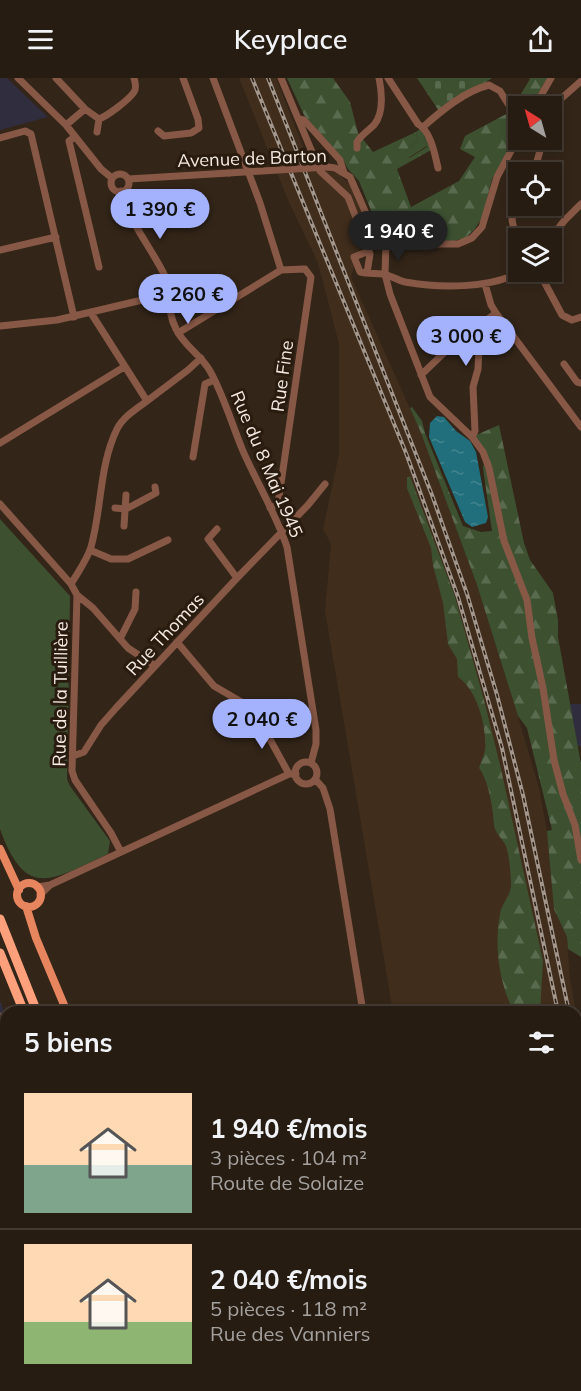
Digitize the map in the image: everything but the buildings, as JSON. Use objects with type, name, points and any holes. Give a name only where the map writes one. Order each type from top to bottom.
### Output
[{"type":"highway","points":[[0,920],[35,1006]]},
{"type":"highway","points":[[0,953],[22,1006]]},
{"type":"main road","points":[[0,849],[19,890],[18,900],[31,906]]},
{"type":"main road","points":[[8,867],[27,884],[39,891],[31,906],[34,930],[65,1006]]},
{"type":"main road","points":[[19,890],[27,884]]},
{"type":"street","points":[[18,78],[66,125],[101,170],[112,178]]},
{"type":"street","points":[[56,78],[85,109],[99,119]]},
{"type":"street","points":[[99,119],[106,117],[134,92],[136,84],[134,78]]},
{"type":"street","points":[[158,131],[164,136],[191,133],[199,128],[183,78]]},
{"type":"street","points":[[121,191],[124,202],[166,279],[171,315],[178,333],[281,270],[260,203],[213,78]]},
{"type":"street","points":[[281,78],[320,171],[348,197],[369,251],[367,273]]},
{"type":"street","points":[[357,148],[357,142],[361,136],[379,119],[381,107],[379,78]]},
{"type":"street","points":[[389,78],[418,124],[423,127],[435,152],[438,168]]},
{"type":"street","points":[[540,96],[550,78]]},
{"type":"street","points":[[562,98],[581,81]]},
{"type":"street","points":[[423,127],[441,112],[481,87],[489,85],[500,92],[508,103]]},
{"type":"street","points":[[66,125],[85,109]]},
{"type":"street","points":[[97,132],[99,119]]},
{"type":"street","points":[[299,119],[304,120],[340,160],[344,173]]},
{"type":"street","points":[[0,138],[25,131],[31,134],[74,317]]},
{"type":"street","points":[[75,137],[69,141],[99,267]]},
{"type":"street","points":[[511,150],[497,177],[486,220],[472,238],[451,245],[386,243],[386,274],[390,294],[430,397],[472,437],[483,452],[489,468],[504,541],[527,600],[558,781],[575,825],[581,860]]},
{"type":"street","name":"Avenue de Barton","points":[[128,179],[328,167],[344,173],[354,184],[375,234],[386,243]]},
{"type":"street","points":[[119,174],[124,175],[128,179],[128,187],[121,191],[116,190],[112,186],[112,178],[119,174]]},
{"type":"street","points":[[559,228],[581,204]]},
{"type":"street","points":[[0,250],[56,237]]},
{"type":"street","points":[[369,251],[354,257],[360,272],[386,274],[395,279],[421,283],[485,284],[508,276]]},
{"type":"street","name":"Rue Fine","points":[[270,508],[278,504],[311,278],[305,269],[281,270]]},
{"type":"street","points":[[544,282],[562,315],[572,320],[581,316]]},
{"type":"street","points":[[485,284],[491,305],[505,327],[580,424]]},
{"type":"street","points":[[0,326],[74,317],[168,294]]},
{"type":"street","points":[[91,313],[147,401]]},
{"type":"street","points":[[421,375],[448,350],[496,313]]},
{"type":"street","points":[[472,437],[475,431],[473,387],[478,369],[479,349],[484,341],[505,327]]},
{"type":"street","name":"Rue du 8 Mai 1945","points":[[178,333],[201,358],[214,380],[287,547],[316,730],[316,744],[311,763]]},
{"type":"street","points":[[71,584],[90,550],[103,507],[102,478],[117,428],[129,414],[201,358]]},
{"type":"street","points":[[564,364],[581,383]]},
{"type":"street","points":[[0,443],[124,367]]},
{"type":"street","points":[[193,457],[205,384],[214,380]]},
{"type":"street","name":"Rue Thomas","points":[[73,756],[84,752],[101,725],[237,578],[308,506],[325,484]]},
{"type":"street","points":[[115,508],[126,509],[158,493]]},
{"type":"street","points":[[124,526],[126,495]]},
{"type":"street","points":[[0,504],[71,584],[77,595],[93,608],[128,648],[155,666]]},
{"type":"street","points":[[217,529],[208,539],[237,578]]},
{"type":"street","points":[[90,550],[111,560],[128,559],[168,540]]},
{"type":"street","points":[[120,639],[135,609],[136,592]]},
{"type":"street","name":"Rue de la Tuillière","points":[[77,595],[72,771],[75,780],[111,833],[121,852]]},
{"type":"street","points":[[39,891],[292,774],[299,765],[305,762],[311,763],[317,771],[315,779],[309,783],[303,783],[292,774],[256,714],[242,700],[214,687],[177,642]]},
{"type":"street","points":[[315,779],[323,788],[330,808],[362,1006]]},
{"type":"shaded area","points":[[0,78],[7,78],[48,117],[0,130]]},
{"type":"shaded area","points":[[239,78],[276,78],[310,164],[321,163],[324,170],[339,174],[351,186],[370,233],[363,238],[351,277],[421,433],[477,585],[518,716],[539,788],[550,846],[554,909],[567,937],[570,979],[575,1006],[392,1006],[325,611],[331,544],[323,529],[339,454],[339,344],[318,263],[288,200]]},
{"type":"shaded area","points":[[570,704],[581,704],[581,746],[577,746]]},
{"type":"green space","points":[[287,78],[333,78],[350,102],[358,133],[373,152],[416,132],[418,140],[405,152],[409,158],[427,147],[425,134],[433,149],[397,169],[411,207],[459,181],[475,157],[460,149],[465,136],[508,113],[508,150],[492,179],[482,218],[465,238],[453,241],[397,240],[383,235],[379,230],[359,181],[304,115]]},
{"type":"green space","points":[[417,78],[492,78],[439,111]]},
{"type":"green space","points":[[529,78],[547,78],[537,96],[520,96]]},
{"type":"green space","points":[[420,129],[425,134],[427,146],[408,158],[405,152],[418,140],[416,132]]},
{"type":"green space","points":[[412,407],[422,421],[463,526],[481,532],[492,531],[483,468],[486,452],[474,436],[499,425],[524,543],[530,560],[553,593],[558,620],[558,637],[581,764],[581,957],[568,949],[567,937],[554,909],[547,831],[552,830],[527,728],[518,716],[477,585],[410,408]]},
{"type":"green space","points":[[410,476],[455,597],[483,696],[543,961],[540,1006],[511,1006],[501,977],[498,926],[501,910],[511,889],[509,857],[505,844],[495,828],[488,788],[479,768],[485,750],[482,720],[471,691],[458,677],[457,659],[448,644],[443,603],[431,548],[407,488],[407,478]]},
{"type":"green space","points":[[0,519],[70,596],[67,779],[110,841],[108,854],[72,871],[43,878],[31,876],[20,867],[10,852],[0,829]]},
{"type":"water","points":[[437,416],[444,417],[456,431],[470,441],[476,452],[488,517],[486,523],[472,527],[465,522],[429,437],[430,423]]},
{"type":"railway","points":[[252,78],[406,453],[458,597],[502,748],[557,1006]]},
{"type":"railway","points":[[268,78],[432,495],[467,594],[523,795],[568,1006]]}]
